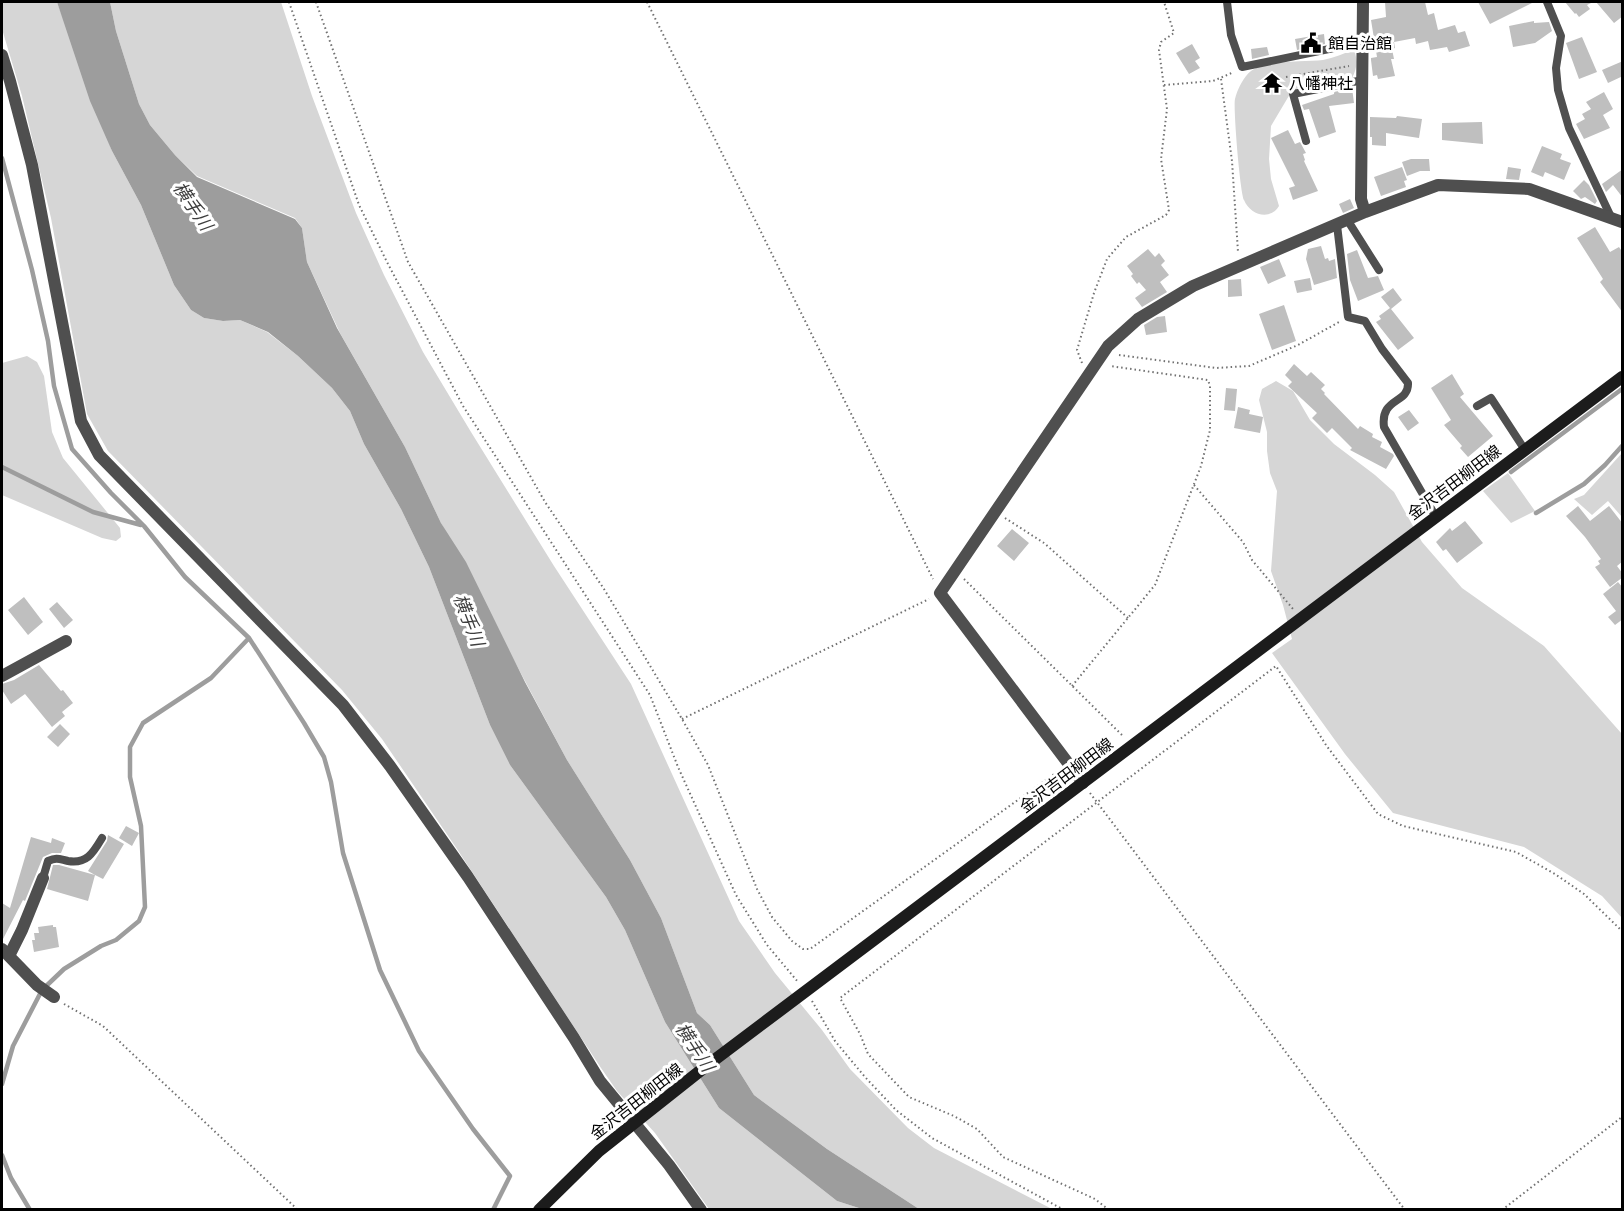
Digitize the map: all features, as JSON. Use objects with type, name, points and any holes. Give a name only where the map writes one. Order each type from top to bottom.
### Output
[{"type":"main road","name":"金沢吉田柳田線","points":[[538,1209],[599,1151],[705,1067],[1623,377]]},
{"type":"street","points":[[1363,2],[1361,199],[1365,212]]},
{"type":"street","points":[[2,55],[32,165],[81,421],[99,455],[343,705],[390,766],[468,877],[600,1081],[669,1165],[701,1209]]},
{"type":"street","points":[[1083,783],[938,598],[1104,352],[1138,319],[1193,286],[1365,212],[1438,185],[1529,189],[1619,221]]},
{"type":"street","points":[[2,676],[66,641]]},
{"type":"street","points":[[43,878],[22,930],[5,952],[37,985],[54,997]]},
{"type":"lane","points":[[1227,2],[1231,35],[1242,67],[1363,42]]},
{"type":"lane","points":[[1547,2],[1561,36],[1556,68],[1558,90],[1569,128],[1619,221]]},
{"type":"lane","points":[[1306,141],[1293,94],[1363,80]]},
{"type":"lane","points":[[1342,223],[1379,270]]},
{"type":"lane","points":[[1342,223],[1348,317],[1365,321],[1382,349],[1408,383],[1405,394],[1383,414],[1384,427],[1436,517]]},
{"type":"lane","points":[[1477,406],[1491,398],[1525,450]]},
{"type":"lane","points":[[43,878],[48,861],[56,857],[80,862],[88,859],[102,838]]},
{"type":"path","points":[[289,2],[359,205],[387,262],[463,406],[650,695],[678,767],[736,895],[767,945],[807,992],[835,1041],[896,1110],[932,1138],[1065,1209]]},
{"type":"path","points":[[316,2],[408,262],[539,493],[604,589],[682,719],[708,765],[757,889],[772,917],[792,941],[803,949],[810,949],[1057,772],[1050,762]]},
{"type":"path","points":[[647,2],[938,598]]},
{"type":"path","points":[[1072,686],[1155,585],[1202,466],[1210,429],[1208,380],[1082,364],[1077,350],[1094,293],[1107,260],[1126,237],[1166,215],[1169,210],[1161,159],[1167,109],[1159,50],[1161,42],[1174,33],[1164,2]]},
{"type":"path","points":[[1286,77],[1363,63]]},
{"type":"path","points":[[1164,85],[1221,79],[1242,67]]},
{"type":"path","points":[[1221,79],[1232,161],[1239,267]]},
{"type":"path","points":[[1104,352],[1216,368],[1249,366],[1298,345],[1348,317]]},
{"type":"path","points":[[1193,484],[1243,542],[1252,560],[1301,618]]},
{"type":"path","points":[[995,512],[1044,543],[1128,618]]},
{"type":"path","points":[[955,571],[1133,745]]},
{"type":"path","points":[[682,719],[932,597],[938,598]]},
{"type":"path","points":[[1109,1209],[1095,1199],[1004,1158],[977,1129],[954,1116],[909,1097],[868,1054],[840,998],[1276,666],[1326,745],[1378,814],[1403,826],[1516,852],[1584,894],[1623,931]]},
{"type":"path","points":[[1083,783],[1404,1209]]},
{"type":"path","points":[[54,997],[103,1026],[298,1209]]},
{"type":"path","points":[[1502,1209],[1623,1118]]},
{"type":"shaded area","points":[[2,2],[57,2],[112,151],[141,205],[174,285],[191,310],[204,318],[223,321],[240,320],[267,332],[298,356],[332,388],[350,411],[364,444],[401,509],[429,567],[490,725],[510,765],[606,897],[625,930],[665,1022],[719,1108],[837,1201],[862,1209],[709,1209],[655,1133],[617,1091],[382,739],[342,690],[108,451],[87,414],[51,218],[22,96],[2,29]]},
{"type":"shaded area","points":[[110,2],[281,2],[312,96],[356,213],[384,275],[423,352],[471,432],[631,684],[739,921],[775,973],[822,1030],[850,1069],[908,1128],[934,1148],[1052,1209],[919,1209],[827,1149],[754,1095],[710,1025],[697,1013],[661,918],[630,860],[567,760],[441,523],[405,447],[340,333],[307,262],[302,228],[295,218],[197,176],[175,155],[150,125],[139,104],[116,31]]},
{"type":"shaded area","points":[[1354,50],[1356,64],[1352,78],[1298,88],[1290,94],[1271,126],[1269,159],[1271,179],[1279,206],[1271,214],[1255,212],[1244,200],[1237,149],[1235,99],[1243,80],[1257,67],[1286,62],[1323,60]]},
{"type":"shaded area","points":[[27,356],[37,362],[44,376],[52,432],[63,458],[120,528],[121,537],[116,541],[102,538],[2,495],[2,363]]},
{"type":"shaded area","points":[[1276,381],[1293,391],[1310,420],[1334,444],[1394,492],[1422,542],[1462,588],[1544,646],[1622,734],[1622,918],[1602,896],[1524,847],[1393,813],[1345,754],[1272,653],[1292,639],[1271,571],[1277,491],[1270,473],[1267,432],[1259,400],[1262,389]]},
{"type":"shaded area","points":[[1622,453],[1622,517],[1608,501],[1592,515],[1574,499],[1584,495]]},
{"type":"shaded area","points":[[1508,473],[1535,511],[1511,523],[1483,491]]},
{"type":"water","name":"横手川","points":[[57,2],[110,2],[116,31],[139,104],[150,125],[175,155],[197,177],[295,219],[302,228],[307,262],[337,328],[405,447],[441,523],[466,562],[525,682],[567,760],[630,860],[661,918],[697,1013],[710,1025],[754,1095],[827,1149],[919,1209],[862,1209],[837,1201],[719,1108],[665,1022],[625,930],[606,897],[510,765],[490,725],[429,567],[401,509],[364,444],[350,411],[332,388],[268,332],[240,320],[223,321],[204,318],[191,310],[174,285],[141,205],[112,151],[90,101]]},
{"type":"building","points":[[1385,2],[1425,2],[1428,15],[1434,13],[1438,30],[1455,25],[1458,33],[1465,31],[1470,46],[1449,52],[1447,47],[1430,50],[1428,41],[1416,44],[1415,38],[1394,42],[1395,48],[1392,49],[1394,59],[1391,59],[1395,76],[1378,79],[1377,75],[1373,76],[1371,60],[1377,57],[1371,20],[1386,17]]},
{"type":"building","points":[[1478,2],[1534,2],[1490,24]]},
{"type":"building","points":[[1565,2],[1593,2],[1587,5],[1590,9],[1579,17]]},
{"type":"building","points":[[1596,2],[1623,2],[1623,16],[1614,23]]},
{"type":"building","points":[[1534,21],[1534,23],[1549,22],[1552,31],[1535,43],[1513,47],[1509,26]]},
{"type":"building","name":"館自治館","points":[[1324,34],[1325,44],[1297,50],[1295,39]]},
{"type":"building","points":[[1582,37],[1597,72],[1579,79],[1566,43]]},
{"type":"building","points":[[1192,44],[1200,58],[1195,61],[1200,68],[1189,74],[1176,53]]},
{"type":"building","points":[[1267,47],[1269,55],[1252,59],[1251,49]]},
{"type":"building","points":[[1623,61],[1623,76],[1608,83],[1602,70]]},
{"type":"building","points":[[1352,88],[1354,103],[1329,106],[1336,132],[1319,138],[1309,109],[1304,110],[1302,105],[1334,94],[1334,92]]},
{"type":"building","points":[[1604,92],[1613,109],[1603,115],[1610,128],[1584,139],[1576,124],[1585,119],[1582,114],[1591,109],[1586,102]]},
{"type":"building","points":[[1397,116],[1422,119],[1419,138],[1386,133],[1386,146],[1372,145],[1370,117],[1396,118]]},
{"type":"building","points":[[1482,122],[1483,144],[1442,140],[1442,123]]},
{"type":"building","points":[[1288,130],[1295,144],[1300,142],[1306,153],[1303,154],[1304,161],[1318,191],[1293,200],[1289,188],[1295,186],[1271,138]]},
{"type":"building","points":[[1542,146],[1562,154],[1560,159],[1571,163],[1564,180],[1545,172],[1543,177],[1531,172]]},
{"type":"building","points":[[1411,159],[1429,159],[1430,171],[1420,171],[1407,176],[1402,162]]},
{"type":"building","points":[[1402,167],[1407,180],[1404,181],[1406,187],[1381,196],[1374,177]]},
{"type":"building","points":[[1508,167],[1521,169],[1519,180],[1506,179]]},
{"type":"building","points":[[1623,169],[1623,198],[1613,185],[1606,192],[1602,184]]},
{"type":"building","points":[[1584,180],[1597,201],[1595,204],[1585,197],[1581,199],[1573,191]]},
{"type":"building","points":[[1350,199],[1354,208],[1343,213],[1339,204]]},
{"type":"building","points":[[1595,227],[1610,252],[1619,247],[1623,253],[1623,313],[1600,282],[1603,279],[1577,238]]},
{"type":"building","points":[[1321,246],[1325,259],[1328,258],[1329,261],[1335,259],[1337,278],[1314,285],[1306,259],[1308,249]]},
{"type":"building","points":[[1148,249],[1155,257],[1159,253],[1165,261],[1161,265],[1169,275],[1160,282],[1167,292],[1142,307],[1135,298],[1146,290],[1139,282],[1137,284],[1127,266]]},
{"type":"building","points":[[1357,250],[1368,278],[1378,276],[1384,290],[1358,301],[1350,280],[1347,254]]},
{"type":"building","points":[[1279,259],[1286,276],[1268,284],[1260,267]]},
{"type":"building","points":[[1310,278],[1312,290],[1297,293],[1294,281]]},
{"type":"building","points":[[1241,279],[1242,296],[1228,297],[1228,280]]},
{"type":"building","points":[[1393,288],[1402,300],[1391,309],[1414,338],[1398,350],[1376,322],[1381,319],[1379,316],[1390,308],[1381,297]]},
{"type":"building","points":[[1284,305],[1296,341],[1272,350],[1259,314]]},
{"type":"building","points":[[1165,316],[1167,332],[1146,335],[1144,325],[1157,317]]},
{"type":"building","points":[[1294,364],[1307,376],[1311,372],[1325,385],[1321,389],[1324,394],[1358,429],[1360,426],[1373,434],[1372,437],[1382,442],[1380,447],[1393,454],[1386,469],[1350,450],[1352,448],[1332,428],[1327,433],[1312,418],[1317,413],[1288,386],[1292,382],[1285,375]]},
{"type":"building","points":[[1452,374],[1464,394],[1460,397],[1493,436],[1468,457],[1444,425],[1451,420],[1431,388]]},
{"type":"building","points":[[1226,388],[1237,389],[1235,411],[1224,410]]},
{"type":"building","points":[[1238,407],[1250,410],[1249,414],[1263,417],[1260,433],[1234,428]]},
{"type":"building","points":[[1409,410],[1419,423],[1408,431],[1398,417]]},
{"type":"building","points":[[1578,506],[1590,521],[1609,506],[1623,524],[1623,561],[1617,566],[1623,577],[1610,587],[1595,567],[1600,564],[1598,561],[1601,559],[1566,516]]},
{"type":"building","points":[[1465,521],[1483,543],[1457,563],[1446,549],[1443,551],[1436,542],[1450,528],[1452,531]]},
{"type":"building","points":[[1012,529],[1029,543],[1014,561],[997,546]]},
{"type":"building","points":[[1618,582],[1623,588],[1623,619],[1615,625],[1608,617],[1616,611],[1603,594]]},
{"type":"building","points":[[24,597],[43,622],[28,635],[8,610]]},
{"type":"building","points":[[57,602],[73,620],[64,628],[49,609]]},
{"type":"building","points":[[39,665],[73,703],[62,712],[65,716],[52,727],[25,694],[11,704],[2,690],[2,684],[14,680]]},
{"type":"building","points":[[60,724],[70,734],[58,747],[47,737]]},
{"type":"building","points":[[126,826],[139,833],[132,846],[119,838]]},
{"type":"building","points":[[108,835],[124,844],[103,879],[88,871],[107,841]]},
{"type":"building","points":[[31,837],[51,843],[52,838],[65,843],[61,853],[52,853],[43,857],[25,901],[23,900],[2,941],[2,903],[10,908]]},
{"type":"building","points":[[53,865],[95,875],[88,901],[47,889]]},
{"type":"building","points":[[53,925],[56,927],[59,947],[34,952],[32,940],[35,940],[34,933],[39,933],[38,927]]},
{"type":"waterway","points":[[2,158],[32,270],[48,341],[54,386],[72,449],[144,526],[185,577],[249,638],[324,757],[331,782],[343,853],[380,970],[419,1051],[473,1129],[510,1176],[493,1210]]},
{"type":"waterway","points":[[1511,472],[1622,389]]},
{"type":"waterway","points":[[1536,513],[1584,484],[1622,446]]},
{"type":"waterway","points":[[2,467],[93,512],[141,525]]},
{"type":"waterway","points":[[2,1084],[13,1046],[42,990],[64,969],[101,946],[116,940],[139,921],[145,907],[141,826],[130,777],[130,747],[143,723],[211,678],[249,638]]},
{"type":"waterway","points":[[2,1155],[11,1178],[30,1210]]},
{"type":"place","name":"館自治館","points":[[1311,43]]},
{"type":"place","name":"八幡神社","points":[[1272,83]]}]
